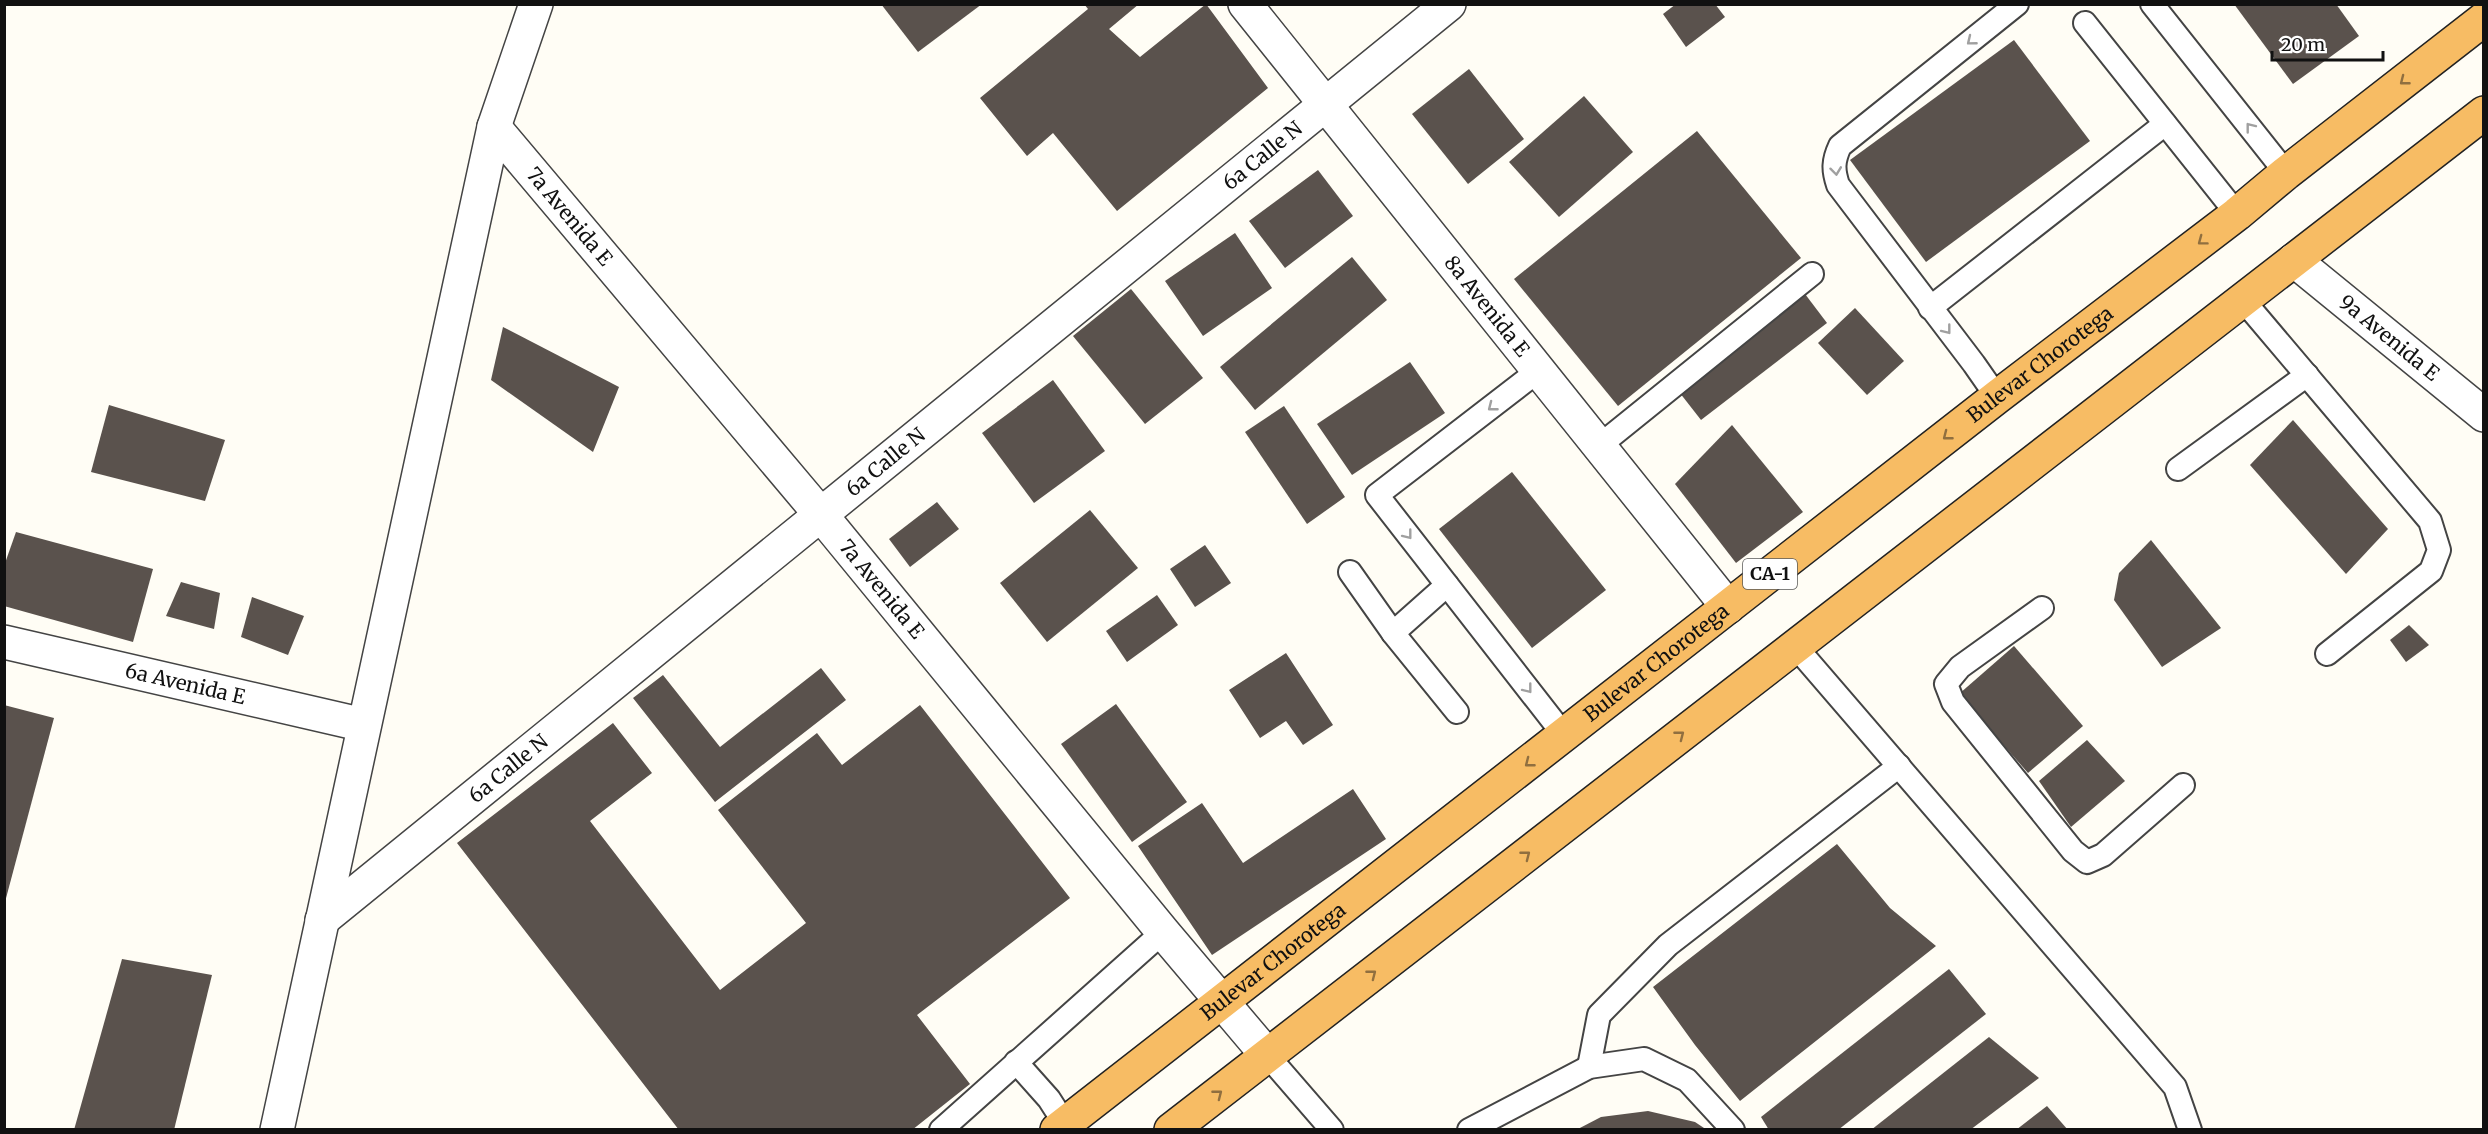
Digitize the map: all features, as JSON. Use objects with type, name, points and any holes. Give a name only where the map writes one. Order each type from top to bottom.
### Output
[{"type":"highway","name":"Bulevar Chorotega","points":[[1061,1126],[1222,1004],[2484,19]]},
{"type":"highway","points":[[1172,1130],[2484,114]]},
{"type":"street","points":[[277,1130],[494,127],[536,4]]},
{"type":"street","name":"8a Avenida E","points":[[1245,4],[1728,607]]},
{"type":"street","name":"6a Calle N","points":[[322,920],[1449,4]]},
{"type":"street","name":"7a Avenida E","points":[[494,127],[821,515],[1222,1004],[1267,1055]]},
{"type":"street","name":"9a Avenida E","points":[[2294,260],[2484,415]]},
{"type":"street","name":"6a Avenida E","points":[[4,642],[364,726]]},
{"type":"lane","points":[[1996,398],[1974,364],[1838,185],[1834,171],[1834,158],[1840,146],[2017,4]]},
{"type":"lane","points":[[2152,4],[2286,173]]},
{"type":"lane","points":[[2085,23],[2236,214]]},
{"type":"lane","points":[[1930,308],[2165,124]]},
{"type":"lane","points":[[1599,446],[1812,274]]},
{"type":"lane","points":[[2243,300],[2430,521],[2439,550],[2430,571],[2326,654]]},
{"type":"lane","points":[[1538,371],[1377,495],[1564,735]]},
{"type":"lane","points":[[2178,469],[2307,375]]},
{"type":"lane","points":[[1350,572],[1393,633],[1457,712]]},
{"type":"lane","points":[[1393,633],[1448,585]]},
{"type":"lane","points":[[2042,608],[1960,667],[1946,684],[1953,702],[2073,851],[2087,862],[2103,855],[2183,785]]},
{"type":"lane","points":[[1796,646],[2175,1087],[2190,1130]]},
{"type":"lane","points":[[1589,1067],[1599,1015],[1668,945],[1899,766]]},
{"type":"lane","points":[[940,1130],[1163,932]]},
{"type":"lane","points":[[1267,1055],[1332,1130]]},
{"type":"lane","points":[[1469,1130],[1589,1067],[1644,1059],[1687,1080],[1733,1130]]},
{"type":"lane","points":[[1016,1062],[1049,1099],[1061,1126]]},
{"type":"building","points":[[881,4],[982,4],[918,52]]},
{"type":"building","points":[[1084,4],[1139,4],[1109,29],[1140,57],[1206,4],[1268,88],[1117,211],[1053,133],[1027,156],[980,98],[1088,9]]},
{"type":"building","points":[[1676,4],[1715,4],[1725,17],[1686,47],[1663,14]]},
{"type":"building","points":[[2234,4],[2336,4],[2359,36],[2293,84]]},
{"type":"building","points":[[2014,40],[2090,141],[1926,262],[1850,160]]},
{"type":"building","points":[[1469,69],[1524,139],[1468,184],[1412,114]]},
{"type":"building","points":[[1584,96],[1633,152],[1559,217],[1509,162]]},
{"type":"building","points":[[1697,131],[1801,258],[1618,406],[1514,279]]},
{"type":"building","points":[[1318,170],[1353,216],[1285,268],[1249,221]]},
{"type":"building","points":[[1235,233],[1272,288],[1203,336],[1165,281]]},
{"type":"building","points":[[1352,257],[1387,300],[1255,410],[1220,367]]},
{"type":"building","points":[[1131,289],[1203,378],[1145,424],[1073,336]]},
{"type":"building","points":[[1802,290],[1827,323],[1701,420],[1676,388]]},
{"type":"building","points":[[1855,308],[1904,361],[1867,395],[1818,343]]},
{"type":"building","points":[[503,327],[619,387],[593,452],[491,380]]},
{"type":"building","points":[[1410,362],[1445,413],[1352,475],[1317,424]]},
{"type":"building","points":[[1053,380],[1105,451],[1034,503],[982,433]]},
{"type":"building","points":[[109,405],[225,440],[205,501],[91,472]]},
{"type":"building","points":[[1284,406],[1345,497],[1307,524],[1245,432]]},
{"type":"building","points":[[2293,420],[2388,529],[2346,574],[2250,465]]},
{"type":"building","points":[[1732,425],[1803,512],[1736,563],[1675,484]]},
{"type":"building","points":[[1512,472],[1606,590],[1532,648],[1439,529]]},
{"type":"building","points":[[937,502],[959,529],[910,567],[889,539]]},
{"type":"building","points":[[1090,510],[1138,568],[1047,642],[1000,583]]},
{"type":"building","points":[[16,532],[153,569],[133,642],[4,606],[4,566]]},
{"type":"building","points":[[2151,540],[2221,628],[2162,667],[2114,600],[2119,573]]},
{"type":"building","points":[[1205,545],[1231,583],[1195,607],[1170,569]]},
{"type":"building","points":[[181,582],[220,593],[214,629],[166,616]]},
{"type":"building","points":[[1157,595],[1178,625],[1127,662],[1106,631]]},
{"type":"building","points":[[252,597],[304,616],[288,655],[241,637]]},
{"type":"building","points":[[2409,625],[2429,645],[2406,662],[2390,640]]},
{"type":"building","points":[[2014,646],[2083,726],[2028,773],[1959,694]]},
{"type":"building","points":[[1286,653],[1333,725],[1303,745],[1286,721],[1260,738],[1229,690]]},
{"type":"building","points":[[821,668],[846,700],[715,802],[633,698],[663,675],[720,747]]},
{"type":"building","points":[[1116,704],[1187,802],[1132,842],[1061,744]]},
{"type":"building","points":[[4,705],[54,718],[5,902],[4,902]]},
{"type":"building","points":[[920,705],[1070,898],[917,1015],[970,1084],[912,1130],[679,1130],[457,843],[613,723],[652,773],[590,821],[720,990],[806,923],[718,810],[817,733],[842,765]]},
{"type":"building","points":[[2087,740],[2125,781],[2071,827],[2039,781]]},
{"type":"building","points":[[1353,789],[1386,839],[1212,955],[1138,846],[1202,803],[1243,863]]},
{"type":"building","points":[[1837,844],[1890,908],[1936,946],[1740,1101],[1653,987]]},
{"type":"building","points":[[122,959],[212,975],[174,1130],[74,1130]]},
{"type":"building","points":[[1949,969],[1986,1014],[1838,1130],[1769,1130],[1761,1117]]},
{"type":"building","points":[[1989,1037],[2039,1078],[1970,1130],[1871,1130]]},
{"type":"building","points":[[2047,1106],[2068,1130],[2016,1130]]},
{"type":"building","points":[[1648,1111],[1695,1122],[1707,1130],[1576,1130],[1601,1117]]}]
